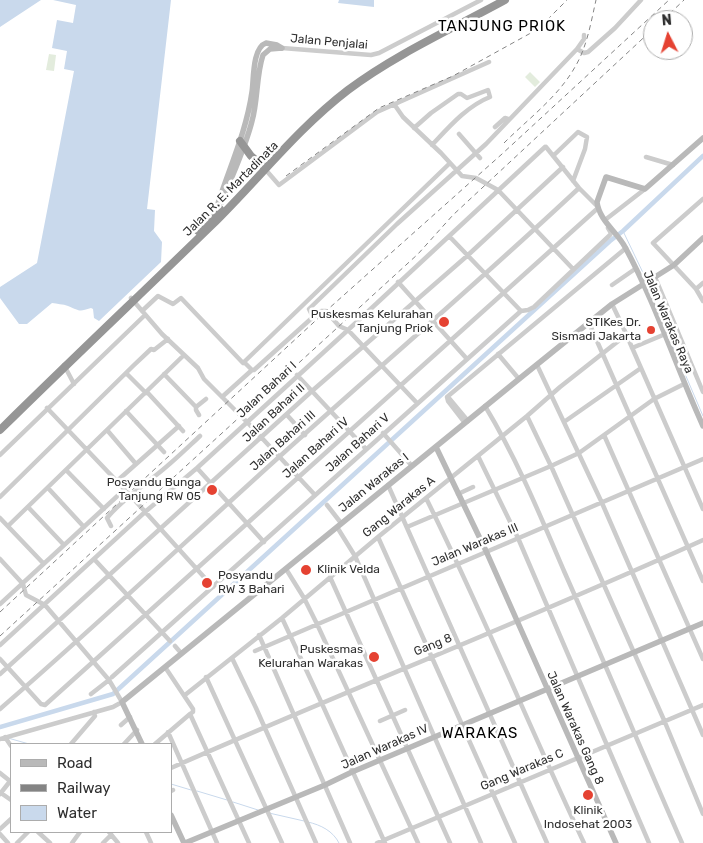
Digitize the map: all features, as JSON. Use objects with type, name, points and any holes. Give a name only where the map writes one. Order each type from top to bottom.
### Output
[{"type":"highway","name":"Jalan R. E. Martadinata","points":[[264,168],[294,133],[361,75],[497,0]]},
{"type":"highway","name":"Jalan R. E. Martadinata","points":[[0,425],[132,299],[309,124],[348,90],[416,47],[505,0]]},
{"type":"highway","points":[[242,144],[264,168]]},
{"type":"highway","name":"Jalan R. E. Martadinata","points":[[0,430],[64,365]]},
{"type":"street","name":"Jalan Penjalai","points":[[215,218],[257,100],[263,55],[270,49],[282,48],[371,56],[379,54],[481,0]]},
{"type":"street","points":[[577,49],[584,53],[588,52],[615,28],[641,0]]},
{"type":"street","points":[[309,309],[476,153],[550,79],[577,49],[584,39],[584,35]]},
{"type":"street","points":[[264,168],[279,185],[377,112],[489,62]]},
{"type":"street","points":[[414,128],[458,94],[468,98],[488,90],[490,97],[480,101],[469,110],[432,145]]},
{"type":"street","points":[[394,104],[414,128],[462,176],[476,178],[498,190],[573,269]]},
{"type":"street","points":[[495,127],[505,118],[508,120]]},
{"type":"street","points":[[574,180],[585,149],[587,137],[578,132],[553,156],[579,188],[598,207]]},
{"type":"street","points":[[459,134],[480,158]]},
{"type":"street","points":[[608,224],[703,138]]},
{"type":"street","name":"Jalan Bahari I","points":[[0,645],[145,512],[197,468],[545,147],[553,156]]},
{"type":"street","points":[[646,157],[673,165]]},
{"type":"street","points":[[244,362],[450,163]]},
{"type":"street","name":"Jalan Bahari II","points":[[0,674],[212,484],[312,391],[467,256],[562,167]]},
{"type":"street","points":[[598,207],[597,202],[606,177],[645,189]]},
{"type":"street","name":"Jalan Bahari III","points":[[0,709],[485,275],[579,188]]},
{"type":"street","points":[[703,199],[654,243],[696,289],[703,301]]},
{"type":"street","name":"Jalan Warakas Raya","points":[[598,207],[624,246],[635,269],[648,281],[664,334],[703,426]]},
{"type":"street","name":"Jalan Bahari IV","points":[[25,686],[41,704],[48,703],[598,207]]},
{"type":"street","name":"Jalan Bahari V","points":[[92,694],[111,680],[162,632],[366,449],[385,435],[417,403],[521,311],[534,307],[610,235],[608,224]]},
{"type":"street","points":[[449,236],[521,311]]},
{"type":"street","name":"Jalan Warakas I","points":[[121,700],[165,667],[612,304],[674,265],[703,238]]},
{"type":"street","points":[[466,422],[447,398],[624,246]]},
{"type":"street","points":[[612,285],[635,269]]},
{"type":"street","points":[[648,281],[703,392]]},
{"type":"street","points":[[398,282],[467,359]]},
{"type":"street","points":[[696,289],[703,283]]},
{"type":"street","points":[[0,454],[74,384],[144,313],[158,296],[172,304],[180,298],[182,299],[242,363],[244,362],[252,370]]},
{"type":"street","points":[[132,299],[315,495]]},
{"type":"street","points":[[304,304],[313,316]]},
{"type":"street","points":[[612,304],[703,509]]},
{"type":"street","points":[[222,397],[313,316],[324,310],[339,326],[348,330],[417,403]]},
{"type":"street","points":[[589,323],[703,581]]},
{"type":"street","points":[[632,348],[664,334]]},
{"type":"street","name":"Gang Warakas A","points":[[185,695],[282,618],[330,576],[626,335]]},
{"type":"street","points":[[0,497],[151,349],[154,350],[168,339]]},
{"type":"street","points":[[498,354],[518,379]]},
{"type":"street","points":[[8,526],[184,355]]},
{"type":"street","points":[[64,365],[74,384]]},
{"type":"street","points":[[537,365],[602,503],[703,736]]},
{"type":"street","points":[[564,422],[641,368]]},
{"type":"street","points":[[126,373],[183,431]]},
{"type":"street","points":[[164,374],[196,407],[199,415]]},
{"type":"street","points":[[298,375],[366,449]]},
{"type":"street","points":[[407,527],[579,453],[654,399],[684,384]]},
{"type":"street","points":[[196,407],[206,398]]},
{"type":"street","points":[[485,406],[503,435],[524,477],[682,843]]},
{"type":"street","points":[[48,408],[125,489],[213,587]]},
{"type":"street","points":[[126,412],[164,452]]},
{"type":"street","points":[[287,415],[305,435]]},
{"type":"street","points":[[527,416],[552,466],[603,585],[665,721],[703,814]]},
{"type":"street","points":[[117,481],[178,426]]},
{"type":"street","points":[[107,430],[136,464]]},
{"type":"street","points":[[385,435],[412,466]]},
{"type":"street","points":[[604,435],[703,659]]},
{"type":"street","points":[[111,526],[107,518],[130,495],[153,478],[200,436]]},
{"type":"street","points":[[436,447],[486,552]]},
{"type":"street","points":[[478,456],[518,538],[650,843]]},
{"type":"street","name":"Jalan Warakas III","points":[[255,651],[345,611],[629,492],[703,458]]},
{"type":"street","points":[[197,468],[264,542]]},
{"type":"street","points":[[66,470],[104,509]]},
{"type":"street","points":[[388,485],[547,843]]},
{"type":"street","points":[[458,494],[473,487]]},
{"type":"street","points":[[48,488],[84,527]]},
{"type":"street","points":[[0,604],[125,489]]},
{"type":"street","points":[[426,498],[584,843]]},
{"type":"street","points":[[327,505],[355,556],[481,843]]},
{"type":"street","points":[[28,507],[64,545]]},
{"type":"street","points":[[0,518],[43,563]]},
{"type":"street","points":[[378,537],[514,843]]},
{"type":"street","name":"Gang 8","points":[[172,768],[660,561],[703,540]]},
{"type":"street","name":"Jalan Warakas Gang 8","points":[[486,552],[616,843]]},
{"type":"street","points":[[0,559],[23,584],[24,593],[45,605],[111,680],[137,730],[141,743]]},
{"type":"street","points":[[94,559],[170,641]]},
{"type":"street","points":[[286,569],[317,624],[418,843]]},
{"type":"street","points":[[330,576],[450,843]]},
{"type":"street","points":[[282,618],[384,842]]},
{"type":"street","name":"Jalan Warakas IV","points":[[185,843],[265,811],[407,748],[703,623]]},
{"type":"street","points":[[259,635],[350,843]]},
{"type":"street","points":[[175,646],[182,653]]},
{"type":"street","points":[[232,658],[316,843]]},
{"type":"street","points":[[0,659],[25,686]]},
{"type":"street","points":[[156,743],[193,712],[185,695],[165,667]]},
{"type":"street","points":[[206,677],[236,741],[265,811],[282,843]]},
{"type":"street","points":[[0,739],[94,712],[121,700]]},
{"type":"street","name":"Gang Warakas C","points":[[377,843],[384,842],[464,805],[703,705]]},
{"type":"street","points":[[380,721],[404,710]]},
{"type":"street","points":[[72,743],[92,721],[95,716],[94,712]]},
{"type":"street","points":[[190,714],[249,843]]},
{"type":"street","points":[[121,725],[130,717]]},
{"type":"street","points":[[125,743],[137,730]]},
{"type":"street","points":[[168,732],[216,843]]},
{"type":"street","points":[[6,738],[10,744]]},
{"type":"street","points":[[1,794],[10,781]]},
{"type":"street","points":[[172,817],[185,843]]},
{"type":"street","points":[[0,829],[10,820]]},
{"type":"street","points":[[17,843],[27,833]]},
{"type":"street","points":[[39,833],[48,842]]},
{"type":"street","points":[[102,843],[110,833],[118,843]]},
{"type":"street","points":[[0,834],[8,843]]},
{"type":"green space","points":[[49,54],[56,55],[54,71],[46,70]]},
{"type":"green space","points":[[530,72],[540,82],[535,87],[525,77]]},
{"type":"water","points":[[0,0],[41,0],[0,27]]},
{"type":"water","points":[[53,0],[171,0],[147,209],[155,210],[154,231],[162,242],[161,262],[99,321],[94,318],[93,309],[91,308],[80,310],[52,303],[27,324],[19,324],[0,298],[0,287],[37,263],[74,71],[64,69],[67,51],[52,48],[57,20],[73,23],[76,5]]},
{"type":"water","points":[[339,0],[374,0],[374,7],[338,3]]},
{"type":"waterway","points":[[0,727],[113,694],[623,231],[703,156]]},
{"type":"waterway","points":[[623,231],[646,279]]},
{"type":"waterway","points":[[648,285],[651,293]]},
{"type":"waterway","points":[[665,327],[703,416]]},
{"type":"waterway","points":[[8,738],[26,743]]},
{"type":"waterway","points":[[172,784],[191,790]]},
{"type":"waterway","points":[[197,791],[227,800]]},
{"type":"waterway","points":[[233,802],[258,810]]},
{"type":"waterway","points":[[269,813],[304,821]]},
{"type":"waterway","points":[[308,822],[326,829],[339,843]]},
{"type":"railway","points":[[286,176],[379,108],[453,76],[529,34],[540,27],[567,0]]},
{"type":"railway","points":[[504,143],[551,98],[568,78],[583,51],[596,0]]},
{"type":"railway","points":[[0,612],[326,311],[502,154],[669,0]]},
{"type":"railway","points":[[674,10],[684,0]]},
{"type":"railway","points":[[0,636],[418,254],[453,215],[643,38]]},
{"type":"place","name":"Puskesmas Kelurahan Tanjung Priok","points":[[444,322]]},
{"type":"place","name":"STIKes Dr. Sismadi Jakarta","points":[[651,330]]},
{"type":"place","name":"Posyandu Bunga Tanjung RW 05","points":[[212,490]]},
{"type":"place","name":"Klinik Velda","points":[[306,570]]},
{"type":"place","name":"Posyandu RW 3 Bahari","points":[[207,583]]},
{"type":"place","name":"Puskesmas Kelurahan Warakas","points":[[374,657]]},
{"type":"place","name":"Klinik Indosehat 2003","points":[[588,795]]},
{"type":"district","name":"TANJUNG PRIOK","points":[[502,27]]},
{"type":"district","name":"WARAKAS","points":[[480,734]]}]
